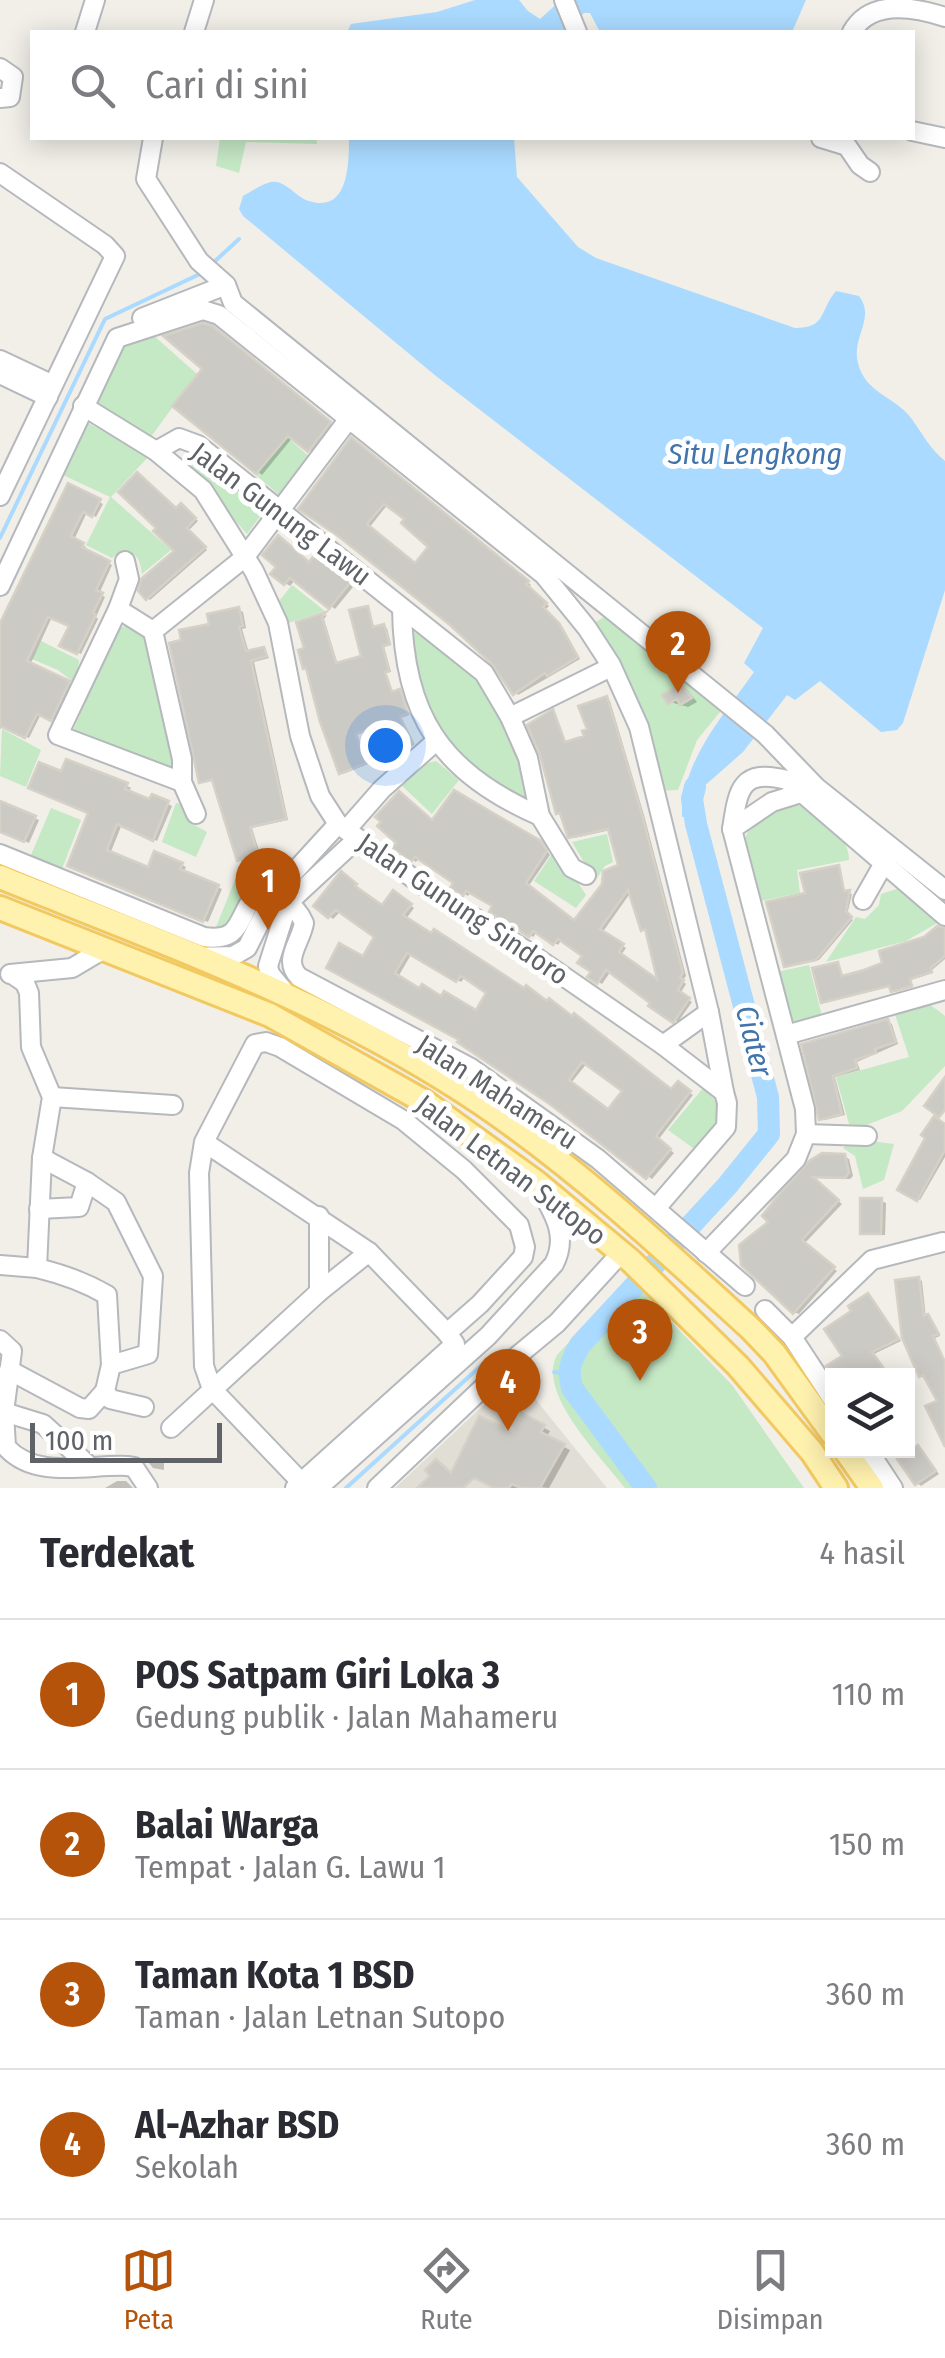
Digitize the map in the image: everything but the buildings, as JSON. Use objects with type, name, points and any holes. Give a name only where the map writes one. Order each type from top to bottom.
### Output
[{"type":"main road","name":"Jalan Letnan Sutopo","points":[[0,877],[288,995],[420,1065],[482,1104],[590,1185],[692,1275],[774,1354],[825,1424]]},
{"type":"main road","name":"Jalan Letnan Sutopo","points":[[0,908],[92,950],[270,1015],[424,1102],[536,1182],[669,1297],[738,1366],[812,1452],[836,1488]]},
{"type":"main road","points":[[851,1458],[872,1488]]},
{"type":"street","points":[[85,30],[95,0]]},
{"type":"street","points":[[195,30],[204,0]]},
{"type":"street","points":[[564,0],[576,29]]},
{"type":"street","points":[[853,30],[857,20],[875,7],[934,9]]},
{"type":"street","points":[[0,68],[13,77],[10,96],[0,98]]},
{"type":"street","points":[[915,133],[945,138]]},
{"type":"street","points":[[153,140],[146,179],[199,261],[220,279],[233,303],[766,734],[816,786],[945,890]]},
{"type":"street","points":[[828,140],[847,146],[860,166],[870,172]]},
{"type":"street","points":[[0,173],[106,245],[115,256],[0,496]]},
{"type":"street","points":[[0,567],[111,331],[220,279]]},
{"type":"street","points":[[0,586],[117,338],[210,310],[544,575],[587,628],[612,667],[638,727],[728,1103],[726,1127],[657,1207]]},
{"type":"street","points":[[0,360],[50,391]]},
{"type":"street","points":[[0,374],[50,391]]},
{"type":"street","name":"Jalan Gunung Sindoro","points":[[83,406],[156,451],[202,490],[254,571],[278,623],[300,736],[320,796],[347,831],[663,1046],[724,1092]]},
{"type":"street","points":[[152,630],[244,558],[348,420]]},
{"type":"street","name":"Jalan Gunung Lawu","points":[[156,451],[179,438],[198,445],[484,673],[528,758],[540,816],[572,868],[586,875]]},
{"type":"street","points":[[125,561],[129,580],[118,610],[53,740],[182,782]]},
{"type":"street","name":"Jalan Gunung Lawu","points":[[402,608],[402,638],[412,693],[435,742],[470,776],[540,816]]},
{"type":"street","points":[[118,610],[152,630],[182,759],[182,782],[196,814]]},
{"type":"street","points":[[510,717],[612,667]]},
{"type":"street","points":[[196,957],[241,954],[282,899],[382,788],[435,742]]},
{"type":"street","points":[[700,1248],[796,1158],[806,1134],[805,1109],[732,829],[738,792],[744,783],[752,778],[787,780],[945,916]]},
{"type":"street","points":[[732,829],[772,802],[801,792]]},
{"type":"street","points":[[0,854],[204,937],[221,940],[232,934],[254,896],[282,899]]},
{"type":"street","points":[[863,900],[883,866]]},
{"type":"street","points":[[282,899],[268,966],[288,995]]},
{"type":"street","name":"Jalan Mahameru","points":[[282,899],[297,908],[304,923],[290,962],[299,976],[471,1068],[598,1159],[746,1286]]},
{"type":"street","points":[[6,973],[72,968],[92,950]]},
{"type":"street","points":[[6,973],[24,982],[29,992],[31,1047],[52,1096],[42,1158],[37,1268]]},
{"type":"street","points":[[786,1035],[945,990]]},
{"type":"street","points":[[663,1046],[709,1012]]},
{"type":"street","points":[[307,1484],[212,1389],[204,1366],[199,1173],[204,1142],[255,1044],[266,1042],[280,1047],[402,1120],[464,1170],[519,1225],[525,1247],[523,1257],[447,1333]]},
{"type":"street","points":[[52,1096],[173,1105]]},
{"type":"street","points":[[806,1134],[868,1136]]},
{"type":"street","points":[[204,1142],[369,1252],[455,1344],[307,1484]]},
{"type":"street","points":[[42,1158],[116,1202],[153,1276],[148,1354],[111,1366]]},
{"type":"street","points":[[39,1209],[79,1206],[87,1182]]},
{"type":"street","points":[[307,1484],[488,1336],[554,1264],[561,1251],[557,1222],[536,1182]]},
{"type":"street","points":[[318,1216],[319,1292]]},
{"type":"street","points":[[792,1336],[872,1260],[944,1245]]},
{"type":"street","points":[[171,1428],[319,1292],[369,1252]]},
{"type":"street","points":[[377,1488],[626,1257]]},
{"type":"street","points":[[0,1265],[37,1268],[77,1278],[86,1287],[107,1295],[111,1366],[105,1390],[89,1409],[80,1408],[8,1370]]},
{"type":"street","points":[[765,1310],[792,1336],[825,1387]]},
{"type":"street","points":[[488,1336],[510,1362]]},
{"type":"street","points":[[0,1340],[12,1351],[2,1412],[6,1447],[26,1464],[50,1468],[134,1467],[148,1488]]},
{"type":"street","points":[[105,1390],[110,1399],[144,1408]]},
{"type":"street","points":[[2,1412],[43,1424],[88,1466]]},
{"type":"street","points":[[873,1458],[893,1488]]},
{"type":"shaded area","points":[[516,1375],[607,1488],[395,1488]]},
{"type":"green space","points":[[220,140],[317,140],[317,144],[246,142],[239,173],[216,166]]},
{"type":"green space","points":[[153,335],[197,374],[150,438],[91,403],[121,342]]},
{"type":"green space","points":[[88,423],[149,456],[111,497],[171,550],[142,574],[134,554],[119,552],[112,558],[86,545],[110,497],[63,475]]},
{"type":"green space","points":[[288,438],[313,460],[283,498],[256,475]]},
{"type":"green space","points":[[192,453],[259,499],[264,511],[247,534],[184,462]]},
{"type":"green space","points":[[292,585],[325,611],[282,625],[275,606]]},
{"type":"green space","points":[[616,609],[724,707],[697,740],[678,790],[656,791],[611,665],[587,628]]},
{"type":"green space","points":[[133,623],[149,635],[175,768],[73,731],[117,629]]},
{"type":"green space","points":[[415,632],[426,635],[484,673],[529,761],[528,799],[518,802],[470,777],[413,693],[410,642]]},
{"type":"green space","points":[[41,641],[79,660],[77,685],[58,670],[32,659]]},
{"type":"green space","points":[[2,729],[41,750],[26,787],[0,776]]},
{"type":"green space","points":[[436,761],[459,780],[432,814],[398,782],[423,764]]},
{"type":"green space","points":[[176,803],[185,804],[191,823],[207,832],[196,857],[162,842]]},
{"type":"green space","points":[[792,803],[830,824],[844,841],[849,860],[797,870],[800,893],[761,901],[746,861],[745,839],[760,818]]},
{"type":"green space","points":[[51,808],[81,820],[60,874],[28,862]]},
{"type":"green space","points":[[607,834],[613,862],[605,866],[595,881],[572,842]]},
{"type":"green space","points":[[556,848],[586,895],[576,908],[534,881]]},
{"type":"green space","points":[[264,862],[278,877],[248,888],[229,927],[216,927],[237,875]]},
{"type":"green space","points":[[903,887],[944,919],[906,941],[826,962],[856,917],[865,919],[879,905],[881,894]]},
{"type":"green space","points":[[809,965],[822,1016],[789,1024],[777,972]]},
{"type":"green space","points":[[928,1003],[945,1016],[945,1066],[902,1111],[851,1131],[836,1077],[909,1057],[894,1011]]},
{"type":"green space","points":[[704,1087],[720,1113],[716,1127],[696,1150],[668,1130]]},
{"type":"green space","points":[[854,1139],[894,1144],[884,1180],[863,1189],[855,1156],[843,1148]]},
{"type":"green space","points":[[629,1278],[732,1385],[804,1488],[625,1488],[574,1425],[556,1388],[553,1370],[557,1355]]},
{"type":"water","points":[[475,0],[519,0],[540,19],[561,0],[806,0],[793,30],[599,30],[590,13],[584,13],[564,30],[348,30],[351,24],[437,12]]},
{"type":"water","name":"Situ Lengkong","points":[[349,140],[514,140],[517,177],[578,247],[596,258],[795,328],[818,322],[836,291],[859,296],[865,312],[857,354],[862,373],[873,388],[911,418],[945,461],[945,590],[903,723],[897,730],[881,732],[820,681],[795,700],[787,695],[743,752],[702,788],[698,802],[702,814],[682,817],[696,758],[754,672],[744,663],[763,628],[436,376],[239,209],[243,196],[271,182],[285,185],[306,200],[330,201],[343,186]]},
{"type":"waterway","points":[[213,263],[239,239]]},
{"type":"waterway","points":[[0,538],[105,319],[202,273]]},
{"type":"waterway","name":"Ciater","points":[[646,1488],[572,1388],[572,1361],[580,1345],[727,1186],[769,1134],[768,1097],[696,824],[692,799],[695,787]]},
{"type":"waterway","points":[[346,1488],[484,1363]]},
{"type":"waterway","points":[[554,1372],[568,1374]]},
{"type":"place","name":"Balai Warga","points":[[678,693]]},
{"type":"place","name":"POS Satpam Giri Loka 3","points":[[268,930]]},
{"type":"place","name":"Taman Kota 1 BSD","points":[[640,1381]]},
{"type":"place","name":"Al-Azhar BSD","points":[[508,1431]]}]
